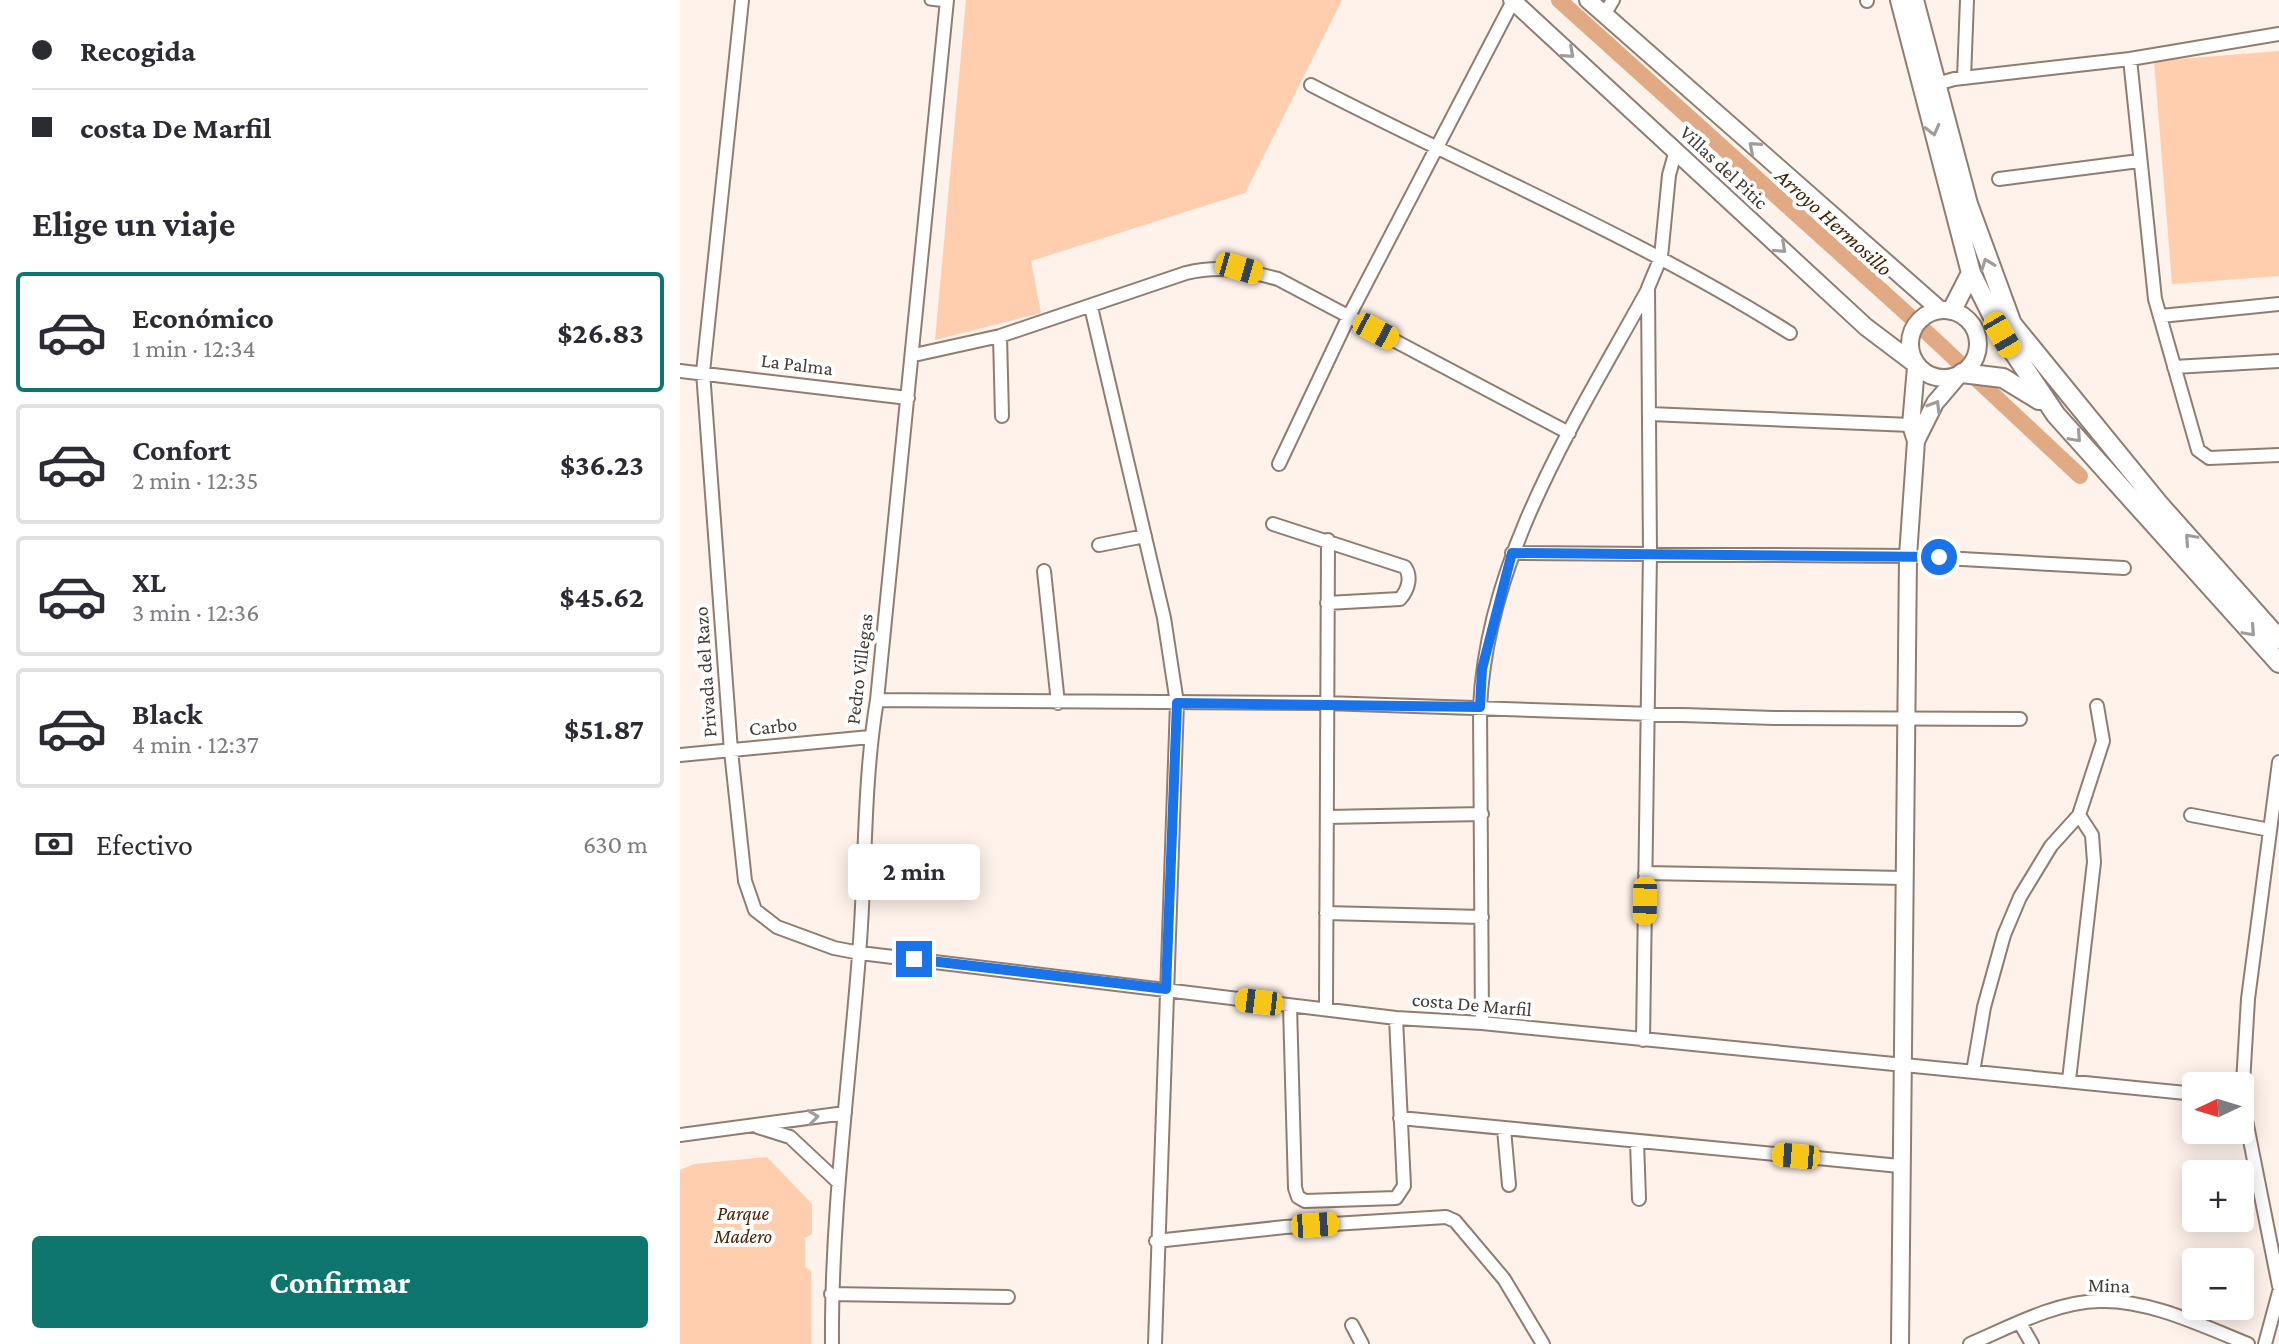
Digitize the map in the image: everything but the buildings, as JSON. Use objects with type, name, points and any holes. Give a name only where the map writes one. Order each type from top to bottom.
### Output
[{"type":"main road","points":[[1900,0],[1968,204],[2001,319],[2279,639]]},
{"type":"main road","points":[[1914,0],[1971,273],[2056,415]]},
{"type":"main road","points":[[1939,316],[1971,273]]},
{"type":"main road","points":[[1967,369],[2029,391],[2056,415],[2279,663]]},
{"type":"street","name":"Privada del Razo","points":[[742,0],[703,372],[731,751],[745,881],[755,910]]},
{"type":"street","points":[[930,0],[947,1]]},
{"type":"street","name":"Villas del Pitic","points":[[1588,0],[1939,316]]},
{"type":"street","points":[[1604,15],[1613,0]]},
{"type":"street","points":[[1964,78],[1967,0]]},
{"type":"street","name":"Pedro Villegas","points":[[832,1344],[831,1294],[838,1182],[860,953],[870,737],[877,700],[914,355],[947,1]]},
{"type":"street","points":[[1279,464],[1349,316],[1512,1]]},
{"type":"street","name":"Villas del Pitic","points":[[1512,1],[1866,327],[1914,364]]},
{"type":"street","points":[[1930,86],[1964,78],[2130,59],[2279,34]]},
{"type":"street","points":[[2130,59],[2150,265],[2198,450],[2203,456],[2216,459],[2279,455]]},
{"type":"street","points":[[1311,85],[1436,150],[1661,257],[1790,333]]},
{"type":"street","points":[[1482,1023],[1482,669],[1512,553],[1569,433],[1648,288],[1661,257],[1669,175],[1676,150]]},
{"type":"street","points":[[1999,179],[2139,161]]},
{"type":"street","points":[[914,355],[1000,336],[1213,266],[1239,268],[1278,279],[1569,433]]},
{"type":"street","points":[[1643,1040],[1650,552],[1648,288]]},
{"type":"street","points":[[2161,316],[2279,304]]},
{"type":"street","points":[[1091,307],[1164,618],[1177,703],[1156,1241],[1155,1344]]},
{"type":"street","points":[[1939,316],[2001,319]]},
{"type":"street","points":[[1900,1344],[1900,1065],[1908,556],[1914,433],[1914,364],[1909,350],[1939,316]]},
{"type":"street","points":[[1914,364],[1936,378],[1967,369],[1979,347],[1977,332],[1939,316]]},
{"type":"street","points":[[1914,433],[1935,403],[1967,369],[2001,319]]},
{"type":"street","points":[[1000,336],[1002,416]]},
{"type":"street","points":[[2174,367],[2279,361]]},
{"type":"street","name":"La Palma","points":[[680,371],[908,398]]},
{"type":"street","points":[[1650,414],[1914,433]]},
{"type":"street","points":[[1273,524],[1405,567],[1409,578],[1400,599],[1327,603]]},
{"type":"street","points":[[1099,545],[1145,536]]},
{"type":"street","points":[[1326,1008],[1328,540]]},
{"type":"street","points":[[1512,553],[1908,556],[2124,568]]},
{"type":"street","points":[[1044,571],[1058,703]]},
{"type":"street","points":[[877,700],[1325,703],[1907,720],[2020,719]]},
{"type":"street","points":[[1973,1072],[1993,969],[2009,922],[2051,846],[2079,815],[2103,741],[2097,706]]},
{"type":"street","name":"Carbo","points":[[680,755],[870,737]]},
{"type":"street","points":[[2243,1072],[2248,999],[2279,762]]},
{"type":"street","points":[[1327,817],[1482,814]]},
{"type":"street","points":[[2069,1080],[2094,862],[2092,835],[2079,815]]},
{"type":"street","points":[[2191,815],[2270,830]]},
{"type":"street","points":[[1645,873],[1903,878]]},
{"type":"street","name":"costa De Marfil","points":[[755,910],[777,927],[804,938],[860,953],[1396,1018],[1482,1023],[2182,1092]]},
{"type":"street","points":[[1326,913],[1482,917]]},
{"type":"street","points":[[1290,1006],[1292,1150],[1298,1197],[1305,1201],[1396,1198],[1404,1186],[1396,1018]]},
{"type":"street","points":[[680,1135],[845,1113]]},
{"type":"street","points":[[1400,1118],[1900,1166]]},
{"type":"street","points":[[751,1125],[790,1137],[838,1182]]},
{"type":"street","points":[[1504,1129],[1509,1185]]},
{"type":"street","points":[[1637,1142],[1639,1199]]},
{"type":"street","points":[[2251,1144],[2279,1286]]},
{"type":"street","points":[[1156,1241],[1285,1227],[1446,1217],[1455,1221],[1504,1279],[1543,1344]]},
{"type":"street","points":[[2265,1344],[2279,1292]]},
{"type":"street","points":[[831,1294],[1008,1297]]},
{"type":"street","name":"Mina","points":[[1970,1344],[2069,1305],[2123,1301],[2248,1344]]},
{"type":"street","points":[[2020,1323],[2032,1344]]},
{"type":"street","points":[[1352,1325],[1362,1344]]},
{"type":"green space","points":[[966,0],[1342,0],[1245,193],[1031,261],[1041,313],[935,340]]},
{"type":"green space","points":[[2279,51],[2279,276],[2172,284],[2154,61]]},
{"type":"green space","name":"Parque Madero","points":[[767,1157],[812,1204],[812,1234],[805,1238],[805,1267],[811,1271],[811,1344],[680,1344],[680,1170],[694,1164]]},
{"type":"waterway","name":"Arroyo Hermosillo","points":[[1559,0],[1904,311],[2080,476]]},
{"type":"route","points":[[914,959],[1166,989],[1177,703],[1480,707],[1482,669],[1512,553],[1939,557]]}]
